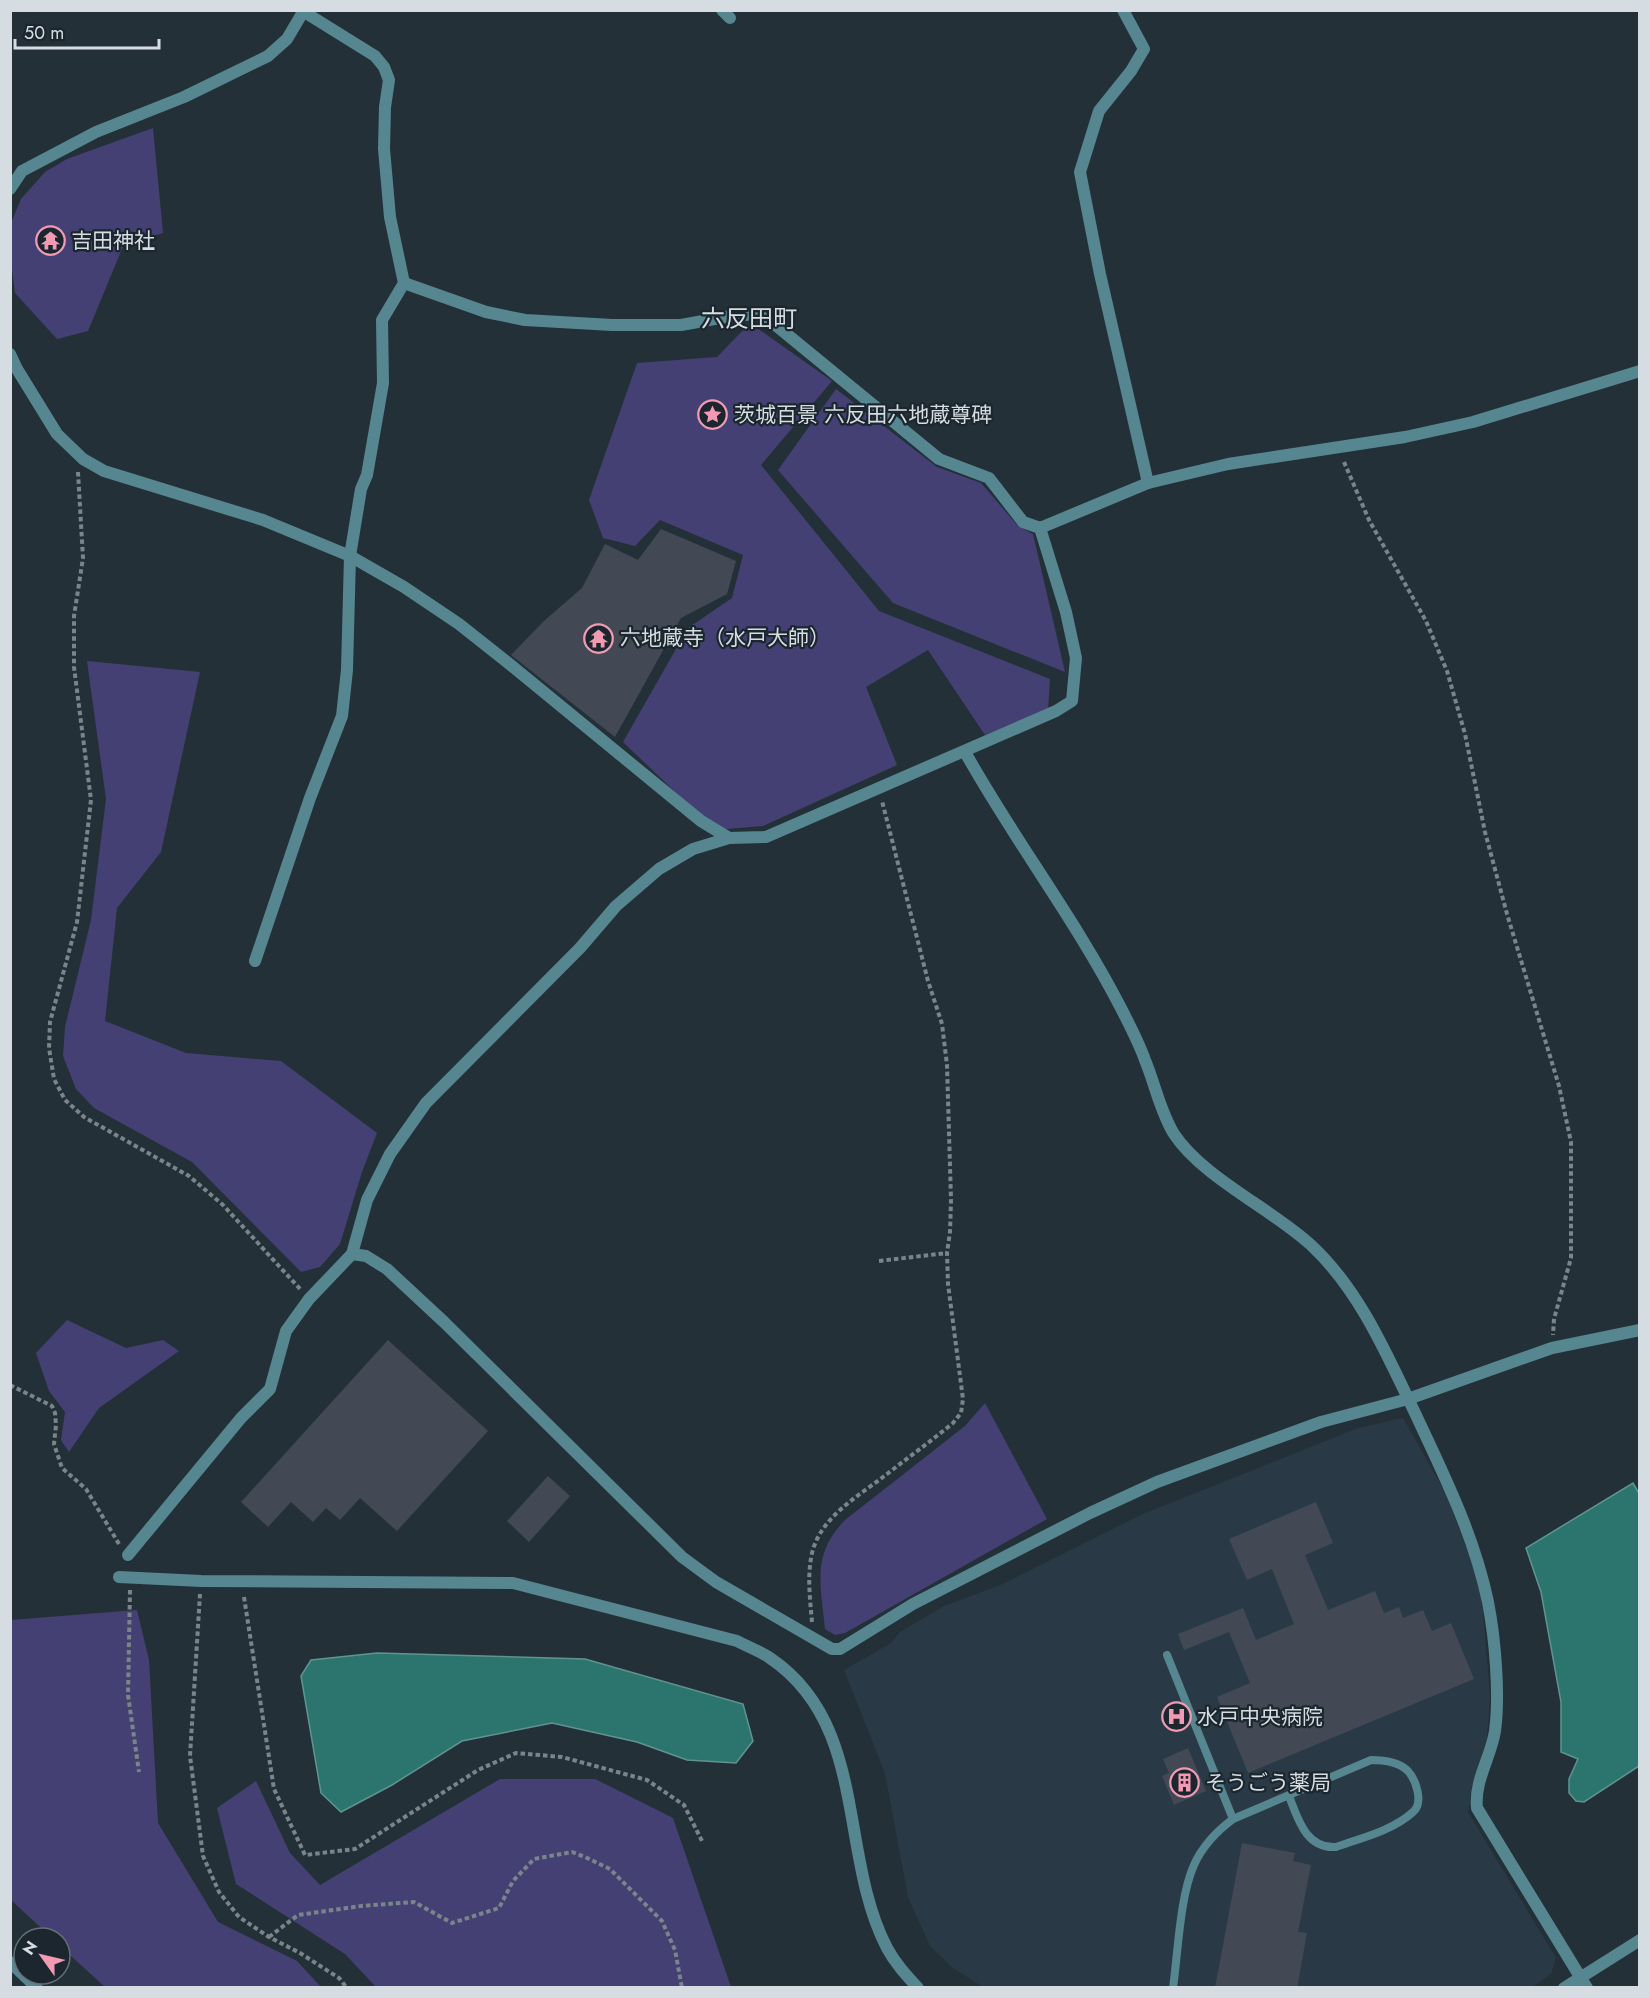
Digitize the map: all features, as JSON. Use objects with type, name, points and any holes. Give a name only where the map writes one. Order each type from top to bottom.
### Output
[{"type":"street","points":[[1123,10],[1144,49],[1131,71],[1099,111],[1080,172],[1100,274],[1148,483]]},
{"type":"street","points":[[10,189],[22,171],[96,132],[184,97],[263,60],[279,48],[302,11],[375,56],[384,67],[389,80],[385,107],[384,149],[390,216],[404,283],[382,320],[383,383],[368,475],[361,489],[350,556],[347,670],[342,716],[310,798],[255,961]]},
{"type":"street","points":[[404,283],[486,312],[545,321],[612,325],[681,325],[756,314],[778,327],[939,459],[989,478],[1023,522],[1040,528],[1148,483],[1228,464],[1405,437],[1473,422],[1640,371]]},
{"type":"street","points":[[10,354],[57,434],[83,459],[104,471],[263,520],[350,556],[404,587],[459,624],[701,821],[729,838]]},
{"type":"street","points":[[128,1555],[241,1418],[270,1389],[286,1330],[309,1299],[352,1254],[367,1200],[390,1154],[426,1103],[572,956],[616,906],[659,869],[693,849],[729,838],[766,837],[965,752],[1056,711],[1072,701],[1076,658],[1066,612],[1040,528]]},
{"type":"street","points":[[965,752],[1121,1008],[1145,1059],[1163,1112],[1175,1136],[1205,1166],[1312,1245],[1362,1309],[1408,1399],[1455,1497],[1476,1551],[1489,1604],[1496,1669],[1495,1732],[1478,1788],[1477,1808],[1583,1983]]},
{"type":"street","points":[[352,1254],[366,1256],[387,1269],[444,1322],[682,1557],[716,1581],[832,1648],[840,1649],[913,1604],[1156,1482],[1321,1422],[1408,1399],[1552,1348],[1640,1330]]},
{"type":"street","points":[[124,1578],[201,1581],[513,1583],[737,1641],[770,1658],[813,1700],[828,1728],[842,1765],[868,1896],[877,1926],[887,1949],[900,1969],[918,1988]]},
{"type":"street","points":[[1564,1988],[1583,1983],[1640,1940]]},
{"type":"street","points":[[10,1962],[37,1988]]},
{"type":"lane","points":[[1167,1655],[1233,1819]]},
{"type":"lane","points":[[1173,1988],[1184,1898],[1194,1863],[1218,1830],[1233,1819],[1371,1760],[1401,1766],[1409,1772],[1419,1797],[1419,1804],[1414,1812],[1395,1825],[1336,1847],[1327,1848],[1310,1839],[1303,1830],[1289,1796]]},
{"type":"path","points":[[1337,447],[1370,520],[1426,621],[1447,671],[1465,734],[1485,832],[1507,914],[1559,1086],[1571,1142],[1571,1258],[1554,1318],[1552,1348]]},
{"type":"path","points":[[83,459],[77,473],[83,558],[74,616],[74,657],[91,800],[77,922],[50,1022],[49,1048],[54,1079],[65,1100],[84,1117],[189,1176],[223,1205],[309,1299]]},
{"type":"path","points":[[813,1636],[808,1576],[815,1546],[826,1525],[863,1491],[944,1430],[961,1413],[963,1399],[963,1385],[948,1284],[947,1253],[951,1200],[947,1065],[942,1024],[928,981],[878,789]]},
{"type":"path","points":[[879,1261],[947,1253]]},
{"type":"path","points":[[10,1385],[52,1406],[55,1419],[54,1444],[62,1468],[86,1489],[118,1543],[128,1555]]},
{"type":"path","points":[[124,1578],[128,1695],[139,1772]]},
{"type":"path","points":[[201,1581],[190,1756],[203,1856],[219,1892],[239,1917],[339,1978],[347,1988]]},
{"type":"path","points":[[242,1581],[274,1790],[305,1855],[355,1849],[478,1770],[516,1753],[562,1757],[647,1780],[684,1805],[702,1840]]},
{"type":"path","points":[[269,1937],[298,1915],[361,1906],[414,1902],[452,1923],[499,1908],[513,1881],[534,1859],[572,1852],[610,1869],[662,1921],[675,1950],[682,1988]]},
{"type":"shaded area","points":[[153,128],[163,233],[124,244],[88,331],[57,339],[15,293],[11,262],[11,223],[21,199],[45,172],[67,159]]},
{"type":"shaded area","points":[[750,323],[832,381],[761,465],[879,611],[1050,679],[1048,710],[985,735],[928,650],[866,687],[897,765],[763,826],[715,830],[623,742],[688,628],[732,598],[743,555],[660,520],[635,546],[603,538],[589,500],[637,363],[717,357]]},
{"type":"shaded area","points":[[836,389],[937,467],[981,483],[1018,526],[1033,534],[1065,672],[893,603],[778,470]]},
{"type":"shaded area","points":[[87,661],[200,672],[161,852],[117,908],[105,1021],[186,1053],[281,1061],[377,1133],[362,1172],[340,1244],[320,1267],[301,1272],[192,1162],[94,1108],[76,1089],[63,1056],[65,1027],[91,920],[106,799]]},
{"type":"shaded area","points":[[67,1320],[126,1348],[163,1340],[179,1351],[99,1408],[69,1452],[61,1440],[65,1412],[49,1391],[36,1353]]},
{"type":"shaded area","points":[[985,1403],[1047,1519],[845,1633],[835,1635],[825,1629],[821,1571],[827,1546],[834,1533],[845,1520],[965,1426]]},
{"type":"shaded area","name":"水戸中央病院","points":[[1403,1418],[1446,1494],[1475,1570],[1482,1601],[1490,1697],[1487,1738],[1473,1784],[1468,1812],[1556,1958],[1551,1974],[1531,1988],[983,1987],[953,1968],[930,1946],[908,1897],[885,1773],[844,1670],[891,1643],[900,1632],[944,1606],[1003,1584],[1143,1514],[1358,1428]]},
{"type":"shaded area","points":[[1633,1483],[1640,1495],[1639,1766],[1584,1802],[1576,1801],[1569,1793],[1569,1779],[1578,1759],[1561,1752],[1561,1702],[1541,1592],[1526,1548]]},
{"type":"shaded area","points":[[137,1610],[149,1660],[158,1823],[218,1922],[297,1961],[321,1987],[105,1987],[72,1957],[72,1926],[39,1926],[11,1900],[11,1620]]},
{"type":"shaded area","points":[[377,1653],[585,1659],[743,1704],[753,1741],[736,1763],[687,1760],[637,1742],[552,1723],[462,1741],[392,1785],[341,1812],[321,1793],[301,1676],[311,1660]]},
{"type":"shaded area","points":[[500,1779],[595,1779],[673,1818],[731,1987],[376,1987],[345,1954],[236,1884],[217,1808],[256,1781],[290,1853],[320,1885]]},
{"type":"building","name":"六地蔵寺（水戸大師）","points":[[661,529],[736,561],[727,594],[681,618],[615,737],[511,655],[544,621],[582,588],[605,544],[638,560]]},
{"type":"building","points":[[388,1340],[488,1431],[397,1531],[360,1498],[340,1520],[326,1508],[313,1522],[291,1502],[268,1527],[241,1502]]},
{"type":"building","points":[[548,1476],[570,1496],[529,1542],[507,1521]]},
{"type":"building","points":[[1316,1502],[1333,1543],[1305,1555],[1328,1610],[1375,1591],[1384,1613],[1399,1607],[1403,1618],[1423,1610],[1432,1631],[1451,1623],[1474,1679],[1248,1773],[1217,1697],[1250,1683],[1229,1632],[1184,1650],[1178,1634],[1243,1608],[1256,1640],[1294,1624],[1272,1569],[1247,1580],[1229,1539]]},
{"type":"building","name":"そうごう薬局","points":[[1188,1748],[1206,1791],[1174,1805],[1162,1776],[1169,1773],[1163,1759]]},
{"type":"building","points":[[1242,1843],[1295,1853],[1293,1861],[1311,1865],[1298,1932],[1307,1933],[1297,1988],[1215,1988]]},
{"type":"place","name":"吉田神社","points":[[50,241]]},
{"type":"place","name":"茨城百景 六反田六地蔵尊碑","points":[[713,415]]},
{"type":"place","name":"六地蔵寺（水戸大師）","points":[[599,638]]},
{"type":"place","name":"水戸中央病院","points":[[1176,1717]]},
{"type":"place","name":"そうごう薬局","points":[[1184,1783]]},
{"type":"district","name":"六反田町","points":[[749,318]]}]
